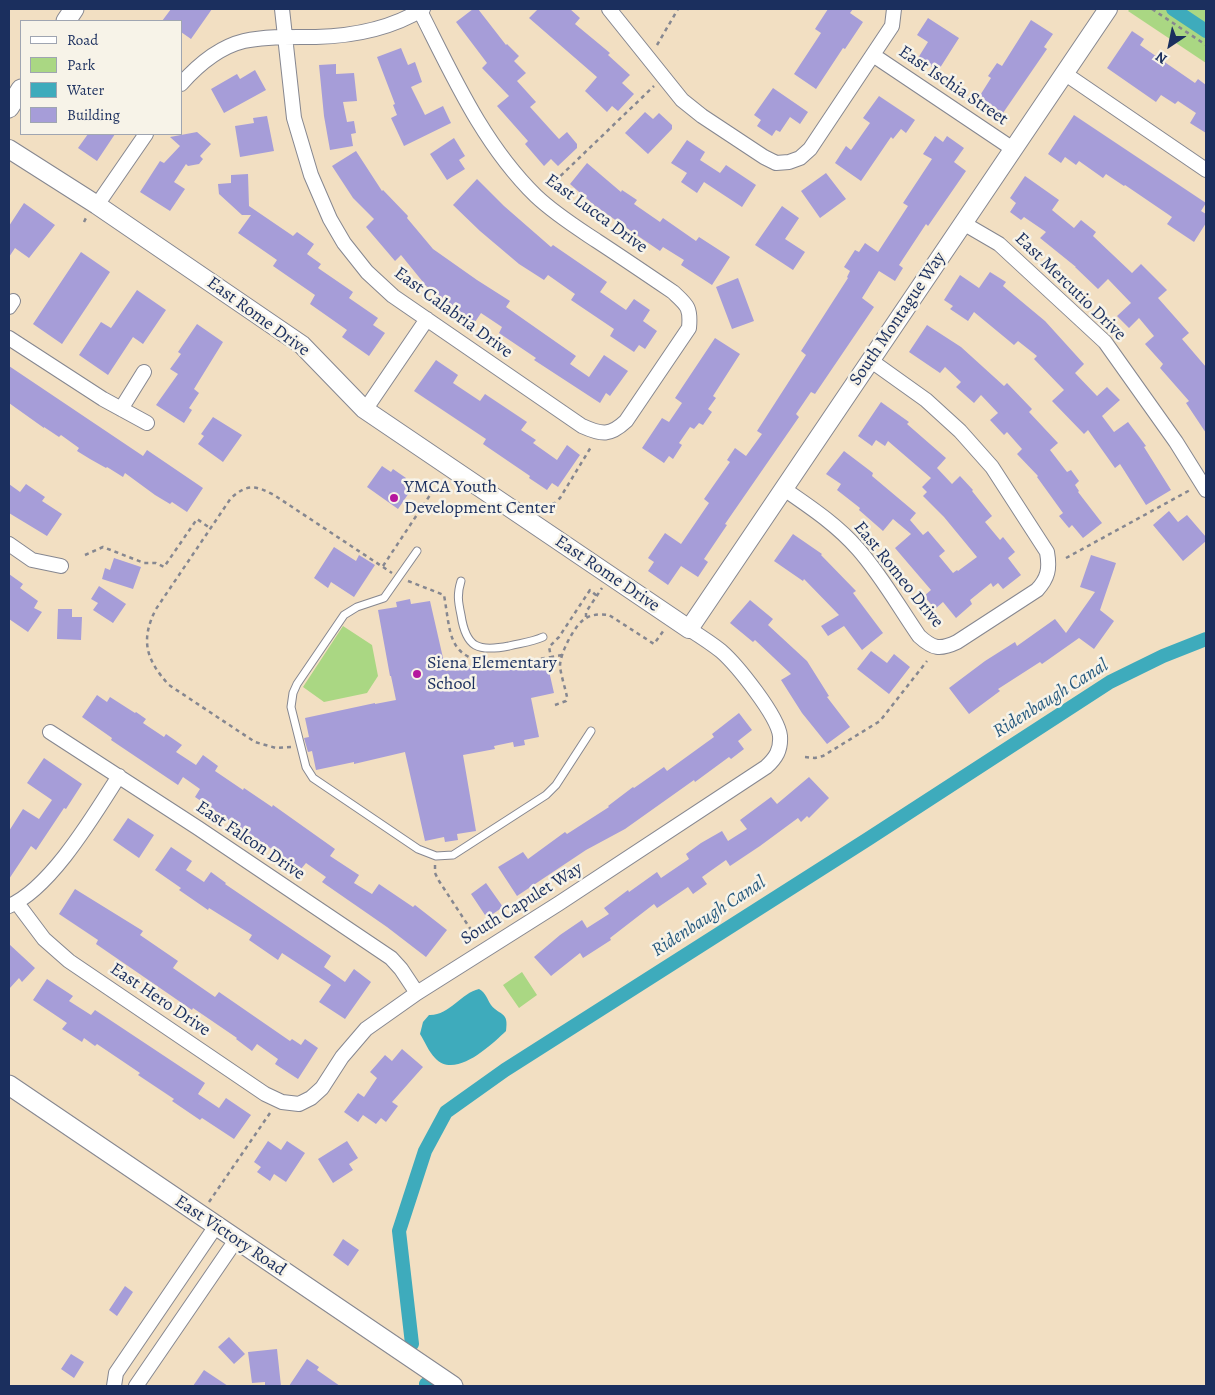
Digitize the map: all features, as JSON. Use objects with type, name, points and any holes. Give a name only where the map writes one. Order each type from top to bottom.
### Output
[{"type":"main road","points":[[67,20],[74,9]]},
{"type":"main road","points":[[9,108],[20,91]]},
{"type":"main road","name":"East Victory Road","points":[[9,1085],[453,1386]]},
{"type":"street","name":"East Calabria Drive","points":[[282,9],[294,118],[311,175],[330,219],[344,243],[367,272],[393,296],[582,426],[594,432],[607,434]]},
{"type":"street","points":[[609,9],[682,100],[702,116],[776,163],[789,162],[800,158],[810,149],[892,26],[894,9]]},
{"type":"street","name":"South Montague Way","points":[[689,629],[1108,9]]},
{"type":"street","points":[[182,83],[213,55],[243,42],[284,37],[355,34],[392,24],[422,10]]},
{"type":"street","name":"East Lucca Drive","points":[[422,10],[473,115],[507,164],[522,181],[544,203],[568,222],[673,292],[688,305],[690,315],[689,328],[626,421],[617,429],[607,434]]},
{"type":"street","name":"East Ischia Street","points":[[873,55],[1013,149]]},
{"type":"street","points":[[1064,73],[1206,170]]},
{"type":"street","points":[[93,210],[145,135]]},
{"type":"street","name":"East Rome Drive","points":[[9,149],[93,210],[302,344],[365,410],[721,651],[746,676],[775,722],[780,735],[779,750]]},
{"type":"street","name":"East Mercutio Drive","points":[[963,223],[999,244],[1105,342],[1176,442],[1200,489]]},
{"type":"street","points":[[365,410],[427,319]]},
{"type":"street","points":[[9,338],[103,399],[147,422]]},
{"type":"street","name":"East Romeo Drive","points":[[784,488],[826,518],[857,548],[919,636],[937,648],[947,647],[958,642],[1037,590],[1048,575],[1050,564],[1047,552],[992,467],[960,431],[926,400],[870,360]]},
{"type":"street","points":[[121,409],[144,372]]},
{"type":"street","points":[[9,544],[32,560],[61,566]]},
{"type":"street","name":"East Falcon Drive","points":[[50,732],[391,958],[417,993]]},
{"type":"street","name":"South Capulet Way","points":[[299,1104],[312,1098],[322,1088],[342,1057],[366,1028],[766,767],[779,750]]},
{"type":"street","points":[[13,905],[41,885],[65,856],[119,776]]},
{"type":"street","name":"East Hero Drive","points":[[13,905],[69,961],[265,1094],[282,1102],[299,1104]]},
{"type":"street","points":[[114,1386],[116,1373],[216,1226]]},
{"type":"street","points":[[136,1386],[236,1240]]},
{"type":"lane","points":[[417,551],[384,598],[357,606],[344,615],[297,684],[293,693],[291,707],[306,767],[314,778],[418,849],[436,856],[453,855],[546,795],[556,785],[592,731]]},
{"type":"lane","points":[[461,581],[457,595],[463,627],[466,636],[473,644],[491,649],[534,641],[543,637]]},
{"type":"path","points":[[658,45],[678,9]]},
{"type":"path","points":[[1152,9],[1206,45]]},
{"type":"path","points":[[549,187],[654,86]]},
{"type":"path","points":[[84,222],[93,210]]},
{"type":"path","points":[[536,510],[555,503],[560,498],[592,447]]},
{"type":"path","points":[[382,567],[440,480]]},
{"type":"path","points":[[300,745],[276,748],[255,742],[169,685],[159,675],[151,661],[147,648],[146,641],[150,620],[156,609],[231,498],[240,490],[250,487],[261,488],[274,495],[399,578]]},
{"type":"path","points":[[1066,558],[1200,489]]},
{"type":"path","points":[[86,555],[103,547],[144,563],[156,563],[164,567],[197,519],[210,528]]},
{"type":"path","points":[[586,618],[586,612],[602,588]]},
{"type":"path","points":[[562,655],[551,657],[549,647],[559,638],[590,590],[597,596]]},
{"type":"path","points":[[555,705],[566,701],[568,692],[560,666],[562,655],[567,642],[580,623],[586,618],[602,614],[610,615],[654,644],[664,630]]},
{"type":"path","points":[[805,757],[815,758],[823,756],[876,724],[927,661]]},
{"type":"path","points":[[436,856],[435,874],[477,939]]},
{"type":"path","points":[[209,1202],[270,1112]]},
{"type":"green space","points":[[1130,9],[1206,9],[1206,63],[1128,11]]},
{"type":"green space","points":[[343,626],[372,645],[378,676],[367,693],[324,702],[303,687]]},
{"type":"green space","points":[[522,972],[537,995],[519,1008],[503,985]]},
{"type":"water","points":[[479,989],[485,994],[491,1005],[505,1017],[506,1031],[472,1058],[462,1063],[443,1064],[433,1056],[420,1034],[423,1022],[429,1015],[443,1012],[466,995]]},
{"type":"building","points":[[171,9],[212,9],[191,39],[182,33],[182,20],[163,20]]},
{"type":"building","points":[[473,9],[478,9],[506,45],[519,56],[514,61],[526,73],[517,81],[536,102],[530,107],[559,139],[567,132],[577,144],[577,148],[558,166],[551,159],[544,166],[525,144],[528,141],[497,106],[509,96],[482,68],[487,63],[456,22]]},
{"type":"building","points":[[538,9],[570,9],[580,18],[575,24],[610,53],[608,55],[630,75],[622,83],[634,94],[618,111],[612,106],[607,112],[585,91],[597,77],[529,18]]},
{"type":"building","points":[[828,9],[853,9],[850,13],[863,22],[816,89],[794,74],[821,33],[815,29]]},
{"type":"building","points":[[928,18],[959,38],[938,71],[918,58],[928,42],[917,35]]},
{"type":"building","points":[[1031,20],[1053,34],[1044,47],[1047,49],[1003,113],[979,97],[991,78],[988,76],[997,63],[1002,66]]},
{"type":"building","points":[[1132,31],[1144,39],[1140,45],[1195,83],[1198,79],[1206,85],[1206,133],[1190,123],[1196,113],[1178,101],[1175,104],[1161,95],[1156,102],[1107,68]]},
{"type":"building","points":[[401,48],[408,65],[415,62],[422,82],[411,87],[425,115],[443,106],[451,123],[404,146],[391,118],[397,115],[393,105],[395,104],[377,57]]},
{"type":"building","points":[[336,64],[336,74],[354,73],[357,101],[343,102],[347,122],[354,121],[356,133],[351,134],[353,146],[330,150],[324,116],[319,65]]},
{"type":"building","points":[[255,70],[266,90],[224,113],[211,89],[237,74],[240,79]]},
{"type":"building","points":[[773,88],[808,112],[800,124],[790,117],[780,132],[776,130],[772,136],[757,126],[761,120],[754,115]]},
{"type":"building","points":[[879,96],[915,120],[906,133],[901,129],[893,139],[891,137],[861,181],[835,163],[846,146],[851,150],[870,123],[863,118]]},
{"type":"building","points":[[645,112],[653,119],[659,113],[672,125],[672,129],[648,154],[625,133]]},
{"type":"building","points":[[1074,115],[1206,203],[1201,211],[1206,214],[1206,223],[1194,242],[1167,224],[1172,217],[1125,185],[1106,174],[1103,178],[1079,161],[1076,165],[1065,157],[1061,163],[1048,154]]},
{"type":"building","points":[[267,116],[274,151],[240,157],[235,126],[254,123],[253,118]]},
{"type":"building","points":[[197,132],[211,144],[200,156],[203,159],[199,164],[188,166],[186,164],[174,182],[185,189],[170,211],[140,192],[160,161],[164,163],[180,146],[170,137]]},
{"type":"building","points":[[87,135],[114,135],[97,161],[78,148]]},
{"type":"building","points":[[935,136],[943,142],[947,136],[964,148],[954,162],[966,171],[928,226],[926,224],[899,265],[903,268],[895,281],[879,271],[862,298],[874,307],[815,394],[811,392],[796,414],[799,417],[725,524],[727,525],[704,559],[708,562],[698,577],[681,566],[668,585],[648,571],[654,562],[648,558],[665,533],[681,544],[709,503],[704,499],[730,462],[727,460],[735,448],[746,456],[762,434],[757,431],[806,355],[801,351],[848,278],[850,271],[844,267],[855,250],[859,252],[865,243],[878,252],[908,206],[903,203],[932,159],[923,154]]},
{"type":"building","points":[[454,138],[465,156],[459,160],[465,169],[447,180],[430,154]]},
{"type":"building","points":[[687,140],[705,152],[700,160],[720,173],[726,165],[756,185],[742,207],[704,182],[697,193],[681,182],[687,173],[671,163]]},
{"type":"building","points":[[356,151],[382,191],[408,216],[407,218],[433,249],[510,301],[506,307],[576,356],[570,364],[589,377],[604,355],[628,371],[610,396],[606,393],[600,403],[534,360],[536,358],[499,333],[502,327],[481,313],[475,322],[457,311],[458,309],[422,283],[401,255],[395,261],[366,227],[374,219],[353,198],[332,166]]},
{"type":"building","points":[[587,163],[621,192],[622,190],[637,200],[634,204],[660,222],[663,218],[696,241],[699,237],[730,257],[712,285],[681,265],[684,260],[663,247],[660,251],[594,205],[570,184]]},
{"type":"building","points":[[826,173],[846,199],[820,218],[801,191]]},
{"type":"building","points":[[248,174],[249,206],[293,236],[297,232],[314,244],[307,254],[321,264],[318,268],[353,292],[349,298],[378,318],[373,325],[385,333],[369,356],[342,337],[347,330],[310,304],[315,295],[273,266],[277,260],[238,233],[251,215],[242,215],[219,194],[218,184],[231,183],[231,175]]},
{"type":"building","points":[[1025,176],[1059,200],[1052,210],[1074,228],[1081,220],[1096,232],[1093,236],[1132,273],[1141,264],[1167,290],[1158,298],[1189,333],[1182,339],[1206,367],[1206,433],[1186,403],[1189,401],[1160,368],[1163,364],[1145,344],[1154,336],[1139,318],[1129,328],[1117,316],[1131,303],[1108,279],[1098,289],[1076,267],[1040,238],[1046,232],[1024,217],[1021,220],[1010,212],[1016,203],[1010,198]]},
{"type":"building","points":[[477,179],[504,206],[551,247],[553,245],[607,282],[600,292],[626,310],[634,299],[650,310],[643,321],[657,331],[645,349],[639,345],[634,352],[610,336],[614,329],[571,300],[575,294],[548,275],[544,280],[519,264],[453,205]]},
{"type":"building","points":[[24,203],[55,225],[29,258],[15,248],[9,257],[9,226]]},
{"type":"building","points":[[782,206],[799,218],[785,239],[805,252],[793,270],[755,245]]},
{"type":"building","points":[[81,252],[110,272],[62,344],[33,324]]},
{"type":"building","points":[[990,272],[1006,282],[1003,286],[1045,321],[1084,364],[1075,373],[1097,396],[1107,387],[1120,400],[1102,416],[1114,432],[1128,422],[1146,446],[1144,447],[1171,490],[1146,505],[1120,464],[1115,468],[1088,430],[1084,434],[1052,401],[1064,390],[1034,359],[1037,356],[1018,341],[1014,345],[974,312],[968,321],[950,309],[953,306],[944,300],[960,275],[979,288]]},
{"type":"building","points":[[738,278],[754,321],[732,329],[716,287]]},
{"type":"building","points":[[137,290],[166,310],[143,344],[133,337],[108,375],[79,355],[101,322],[111,328]]},
{"type":"building","points":[[197,324],[223,342],[194,389],[199,393],[189,408],[192,410],[184,423],[156,405],[178,374],[170,369],[181,354],[178,352]]},
{"type":"building","points":[[927,325],[961,347],[1004,386],[1007,383],[1032,409],[1029,412],[1058,443],[1050,450],[1067,472],[1071,470],[1079,481],[1075,485],[1078,492],[1102,523],[1083,538],[1072,525],[1069,528],[1059,516],[1063,513],[1038,476],[1017,454],[1022,449],[1007,432],[1004,435],[990,420],[998,413],[981,395],[974,403],[956,387],[961,382],[945,367],[940,373],[909,352]]},
{"type":"building","points":[[715,338],[740,354],[713,396],[716,398],[708,409],[712,412],[703,425],[699,423],[694,429],[690,427],[679,443],[682,445],[673,459],[669,456],[664,463],[642,448],[662,418],[669,422],[682,403],[675,398]]},
{"type":"building","points":[[436,360],[458,375],[453,383],[480,401],[485,394],[527,422],[521,430],[536,440],[533,443],[557,460],[567,445],[580,455],[558,487],[552,483],[547,490],[529,478],[530,476],[483,444],[486,439],[414,391]]},
{"type":"building","points":[[9,366],[143,456],[147,450],[203,488],[187,512],[172,502],[170,504],[155,495],[125,473],[123,477],[90,459],[77,451],[79,448],[61,435],[59,437],[44,428],[9,403]]},
{"type":"building","points":[[881,402],[909,422],[907,424],[946,458],[937,468],[952,484],[960,476],[973,490],[992,516],[985,522],[1000,540],[1003,537],[1015,552],[1008,558],[1021,575],[1003,589],[998,583],[993,587],[991,583],[970,600],[972,604],[956,618],[943,602],[935,609],[924,596],[931,590],[895,548],[911,534],[893,519],[883,531],[859,510],[860,508],[837,490],[841,484],[826,474],[844,451],[873,473],[872,476],[916,513],[910,520],[923,535],[928,531],[945,551],[939,556],[953,573],[977,557],[944,517],[923,496],[927,492],[922,487],[931,478],[888,441],[885,446],[876,440],[872,446],[858,436]]},
{"type":"building","points":[[213,417],[242,435],[223,462],[198,444],[204,436],[201,434]]},
{"type":"building","name":"YMCA Youth Development Center","points":[[382,466],[391,472],[393,469],[406,478],[404,481],[413,487],[398,509],[367,487]]},
{"type":"building","points":[[9,484],[20,492],[26,484],[45,497],[42,501],[62,514],[47,536],[9,513]]},
{"type":"building","points":[[1169,511],[1178,522],[1187,515],[1206,537],[1206,541],[1183,561],[1153,525]]},
{"type":"building","points":[[793,534],[822,554],[856,591],[853,593],[883,633],[862,650],[844,626],[828,636],[821,626],[839,615],[804,579],[803,581],[774,561]]},
{"type":"building","points":[[334,547],[356,561],[359,555],[375,565],[354,597],[331,582],[328,588],[314,578]]},
{"type":"building","points":[[1091,555],[1116,563],[1100,610],[1114,621],[1094,649],[1079,638],[1042,664],[1040,662],[998,689],[1000,691],[969,714],[949,688],[985,661],[1015,642],[1017,646],[1055,619],[1066,633],[1095,592],[1080,587]]},
{"type":"building","points":[[114,558],[141,567],[133,589],[102,579],[105,568],[110,570]]},
{"type":"building","points":[[9,574],[23,584],[20,588],[38,601],[34,608],[42,612],[28,632],[9,619]]},
{"type":"building","points":[[99,586],[126,604],[113,623],[93,610],[98,603],[91,599]]},
{"type":"building","points":[[410,599],[411,604],[430,601],[446,671],[484,663],[485,668],[491,666],[492,669],[546,658],[554,693],[531,698],[539,737],[524,740],[525,745],[514,747],[513,742],[494,746],[495,749],[463,755],[476,831],[457,834],[458,840],[445,842],[444,837],[425,841],[405,752],[354,764],[354,762],[316,770],[312,751],[308,752],[304,738],[309,737],[305,718],[396,700],[378,610],[397,607],[396,602]]},
{"type":"building","points":[[750,600],[773,619],[768,625],[807,661],[829,696],[827,697],[850,727],[827,744],[802,713],[781,680],[791,674],[755,640],[753,642],[730,623]]},
{"type":"building","points":[[58,609],[72,609],[72,617],[82,617],[81,640],[57,639]]},
{"type":"building","points":[[871,651],[887,663],[894,654],[910,667],[889,694],[857,669]]},
{"type":"building","points":[[97,695],[107,702],[110,697],[146,719],[143,723],[164,737],[166,734],[182,745],[176,752],[196,765],[203,755],[218,766],[215,771],[272,807],[273,805],[335,849],[330,856],[359,875],[354,883],[372,894],[379,884],[413,907],[415,905],[447,930],[426,957],[387,927],[322,882],[326,877],[306,863],[301,869],[195,797],[200,789],[183,777],[178,785],[111,740],[112,738],[82,717]]},
{"type":"building","points":[[739,713],[752,730],[738,741],[744,749],[731,759],[729,757],[695,782],[694,780],[625,829],[586,850],[517,896],[498,867],[523,852],[528,859],[565,832],[567,834],[609,807],[633,787],[664,767],[667,771],[714,737],[712,734]]},
{"type":"building","points":[[44,758],[82,784],[36,850],[31,846],[9,879],[9,831],[23,809],[39,819],[52,800],[27,783]]},
{"type":"building","points":[[809,777],[829,798],[809,818],[807,816],[801,822],[798,818],[730,866],[726,860],[702,877],[707,884],[693,894],[688,887],[657,908],[654,904],[610,938],[611,940],[583,958],[580,953],[551,976],[534,957],[560,935],[582,920],[587,928],[609,914],[604,908],[657,872],[661,878],[689,859],[686,854],[701,843],[722,831],[728,841],[747,829],[740,820],[771,797],[777,804]]},
{"type":"building","points":[[128,818],[154,835],[139,858],[113,840]]},
{"type":"building","points":[[171,847],[192,861],[186,870],[204,882],[211,872],[225,884],[331,956],[324,967],[345,982],[354,969],[371,982],[345,1019],[319,1002],[331,985],[282,953],[278,960],[249,940],[252,935],[209,908],[208,910],[179,890],[181,888],[155,870]]},
{"type":"building","points":[[486,883],[503,907],[487,918],[471,894]]},
{"type":"building","points":[[75,889],[143,931],[140,935],[178,961],[173,968],[215,997],[219,992],[290,1041],[292,1039],[301,1045],[305,1039],[318,1048],[298,1079],[275,1064],[278,1059],[257,1044],[252,1051],[237,1038],[193,1008],[192,1010],[96,944],[98,940],[59,914]]},
{"type":"building","points":[[9,944],[35,968],[22,982],[19,978],[9,989]]},
{"type":"building","points":[[47,979],[73,996],[69,1001],[91,1015],[95,1010],[205,1083],[198,1094],[219,1108],[226,1098],[251,1115],[234,1139],[202,1118],[200,1120],[172,1101],[174,1099],[138,1075],[140,1073],[97,1044],[95,1046],[84,1038],[82,1042],[62,1029],[67,1023],[33,1000]]},
{"type":"building","points":[[402,1049],[423,1067],[392,1102],[398,1106],[386,1122],[381,1118],[376,1124],[363,1115],[358,1122],[344,1112],[358,1093],[364,1097],[377,1078],[370,1072],[385,1055],[392,1061]]},
{"type":"building","points":[[268,1141],[281,1150],[287,1141],[305,1153],[286,1182],[274,1174],[270,1181],[257,1172],[261,1167],[254,1162]]},
{"type":"building","points":[[347,1141],[358,1158],[349,1164],[353,1170],[333,1183],[318,1159]]},
{"type":"building","points":[[343,1239],[359,1250],[348,1266],[333,1255]]},
{"type":"building","points":[[125,1286],[133,1292],[117,1316],[109,1310]]},
{"type":"building","points":[[229,1337],[245,1354],[234,1364],[218,1347]]},
{"type":"building","points":[[277,1349],[281,1386],[265,1386],[265,1382],[252,1383],[248,1352]]},
{"type":"building","points":[[71,1354],[84,1362],[74,1378],[61,1369]]},
{"type":"building","points":[[307,1359],[319,1367],[317,1370],[340,1386],[289,1386]]},
{"type":"building","points":[[204,1370],[228,1386],[193,1386]]},
{"type":"waterway","points":[[1173,9],[1206,31]]},
{"type":"waterway","name":"Ridenbaugh Canal","points":[[412,1344],[399,1231],[425,1151],[446,1112],[505,1070],[868,839],[1110,682],[1163,656],[1206,639]]},
{"type":"place","name":"YMCA Youth Development Center","points":[[394,498]]},
{"type":"place","name":"Siena Elementary School","points":[[417,674]]}]
